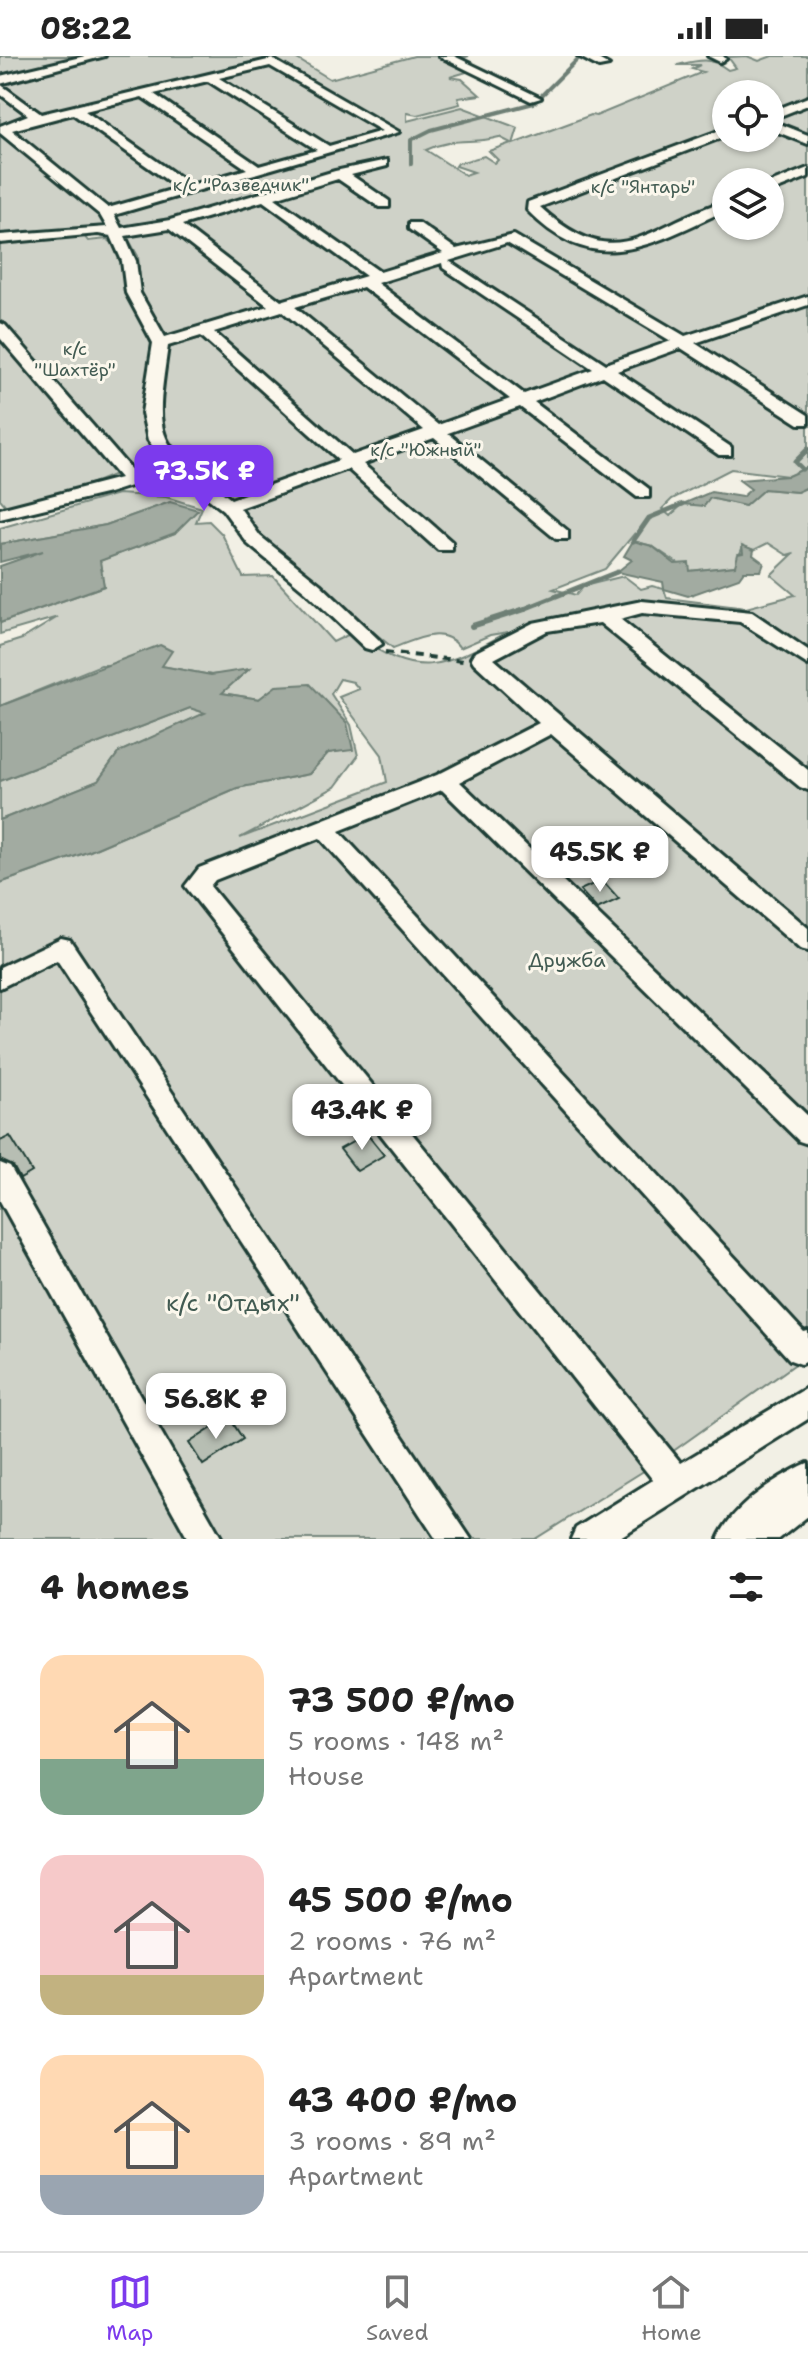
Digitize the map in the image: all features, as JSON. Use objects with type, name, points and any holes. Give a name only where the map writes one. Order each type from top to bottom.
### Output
[{"type":"highway","points":[[742,1539],[808,1486]]},
{"type":"street","points":[[0,80],[99,56]]},
{"type":"street","points":[[445,56],[535,98]]},
{"type":"street","points":[[584,56],[603,65]]},
{"type":"street","points":[[106,213],[393,132],[272,62],[3,129],[106,213],[117,233],[129,261],[133,293],[161,343],[150,413],[156,440],[176,465],[229,506],[254,540],[313,588],[372,644]]},
{"type":"street","points":[[209,77],[328,151]]},
{"type":"street","points":[[0,88],[35,114],[33,120]]},
{"type":"street","points":[[144,93],[258,171]]},
{"type":"street","points":[[784,110],[808,101]]},
{"type":"street","points":[[75,110],[189,190]]},
{"type":"street","points":[[784,130],[808,140]]},
{"type":"street","points":[[712,137],[533,205],[534,210],[571,235],[605,249],[624,247],[712,211]]},
{"type":"street","points":[[0,239],[98,230],[117,233],[172,224],[382,163]]},
{"type":"street","points":[[784,182],[808,172]]},
{"type":"street","points":[[340,174],[384,204]]},
{"type":"street","points":[[267,198],[520,401],[643,493]]},
{"type":"street","points":[[172,224],[438,431],[562,535]]},
{"type":"street","points":[[414,226],[451,259],[605,370],[725,451]]},
{"type":"street","points":[[161,343],[370,278],[451,259],[509,238],[683,342],[805,420]]},
{"type":"street","points":[[229,506],[808,300]]},
{"type":"street","points":[[0,328],[131,480]]},
{"type":"street","points":[[203,330],[445,546]]},
{"type":"street","points":[[0,514],[176,465]]},
{"type":"street","points":[[808,659],[745,616],[642,607],[605,617],[574,616],[511,637],[481,658],[553,724],[808,942]]},
{"type":"street","points":[[605,617],[808,782]]},
{"type":"street","points":[[553,724],[445,780],[325,830],[207,874],[197,886],[658,1462],[678,1482]]},
{"type":"street","points":[[445,780],[808,1133]]},
{"type":"street","points":[[325,830],[801,1350],[808,1345]]},
{"type":"street","points":[[0,978],[61,947],[455,1539]]},
{"type":"street","points":[[0,1175],[206,1539]]},
{"type":"street","points":[[587,1539],[808,1402]]},
{"type":"path","points":[[372,644],[388,653],[459,661],[481,658]]},
{"type":"green space","points":[[0,56],[292,56],[330,79],[414,56],[469,56],[460,59],[470,71],[450,77],[462,79],[480,95],[458,98],[460,104],[417,115],[407,113],[407,121],[462,107],[518,128],[513,144],[591,115],[596,116],[703,72],[692,69],[700,65],[677,65],[704,60],[728,70],[736,68],[728,57],[747,56],[759,61],[772,56],[808,56],[808,467],[788,476],[731,469],[672,499],[662,509],[670,516],[683,504],[705,505],[710,498],[745,506],[764,489],[797,492],[808,487],[808,1355],[658,1462],[535,1539],[0,1539],[0,883],[90,851],[237,788],[309,774],[328,753],[352,749],[277,686],[259,699],[221,693],[247,671],[211,675],[161,666],[101,665],[0,706],[0,646],[22,639],[58,617],[0,634],[0,623],[104,586],[99,561],[175,533],[170,502],[106,525],[0,544],[0,528],[118,494],[166,497],[202,508],[196,522],[209,521],[222,534],[243,577],[273,576],[333,642],[352,633],[395,658],[413,664],[430,664],[465,655],[508,632],[490,635],[460,648],[453,641],[437,635],[393,648],[258,537],[220,493],[177,457],[159,427],[165,349],[518,239],[512,234],[173,335],[158,333],[141,296],[138,256],[126,235],[84,236],[88,241],[107,239],[121,250],[117,254],[121,254],[125,289],[152,346],[144,415],[150,457],[80,488],[6,506],[0,499],[0,244],[36,233],[0,233]],"holes":[[[499,137],[511,143],[489,151],[498,160],[495,163],[484,156],[458,163],[456,166],[474,172],[465,175],[426,150],[447,143]],[[635,533],[633,541],[652,546],[689,571],[735,566],[743,546],[754,550],[768,543],[787,555],[794,553],[771,575],[795,595],[746,608],[667,598],[664,589],[652,586],[641,589],[624,576],[584,586],[576,595],[553,589],[605,569]],[[340,679],[353,682],[359,689],[339,697],[382,755],[387,782],[240,838],[335,787],[358,756],[351,725],[331,694]]]},
{"type":"green space","points":[[190,708],[206,713],[119,752],[98,781],[0,820],[0,781]]},
{"type":"shaded area","points":[[808,467],[808,487],[797,492],[764,489],[745,506],[710,498],[704,506],[683,504],[711,492],[742,497],[751,489],[739,480],[788,476]]},
{"type":"shaded area","points":[[170,502],[198,510],[175,533],[100,561],[104,586],[0,623],[0,566],[43,551],[0,562],[0,544],[106,525]]},
{"type":"shaded area","points":[[633,541],[652,546],[675,564],[689,563],[690,571],[735,566],[738,554],[743,553],[742,545],[754,550],[753,555],[764,563],[761,571],[744,571],[739,578],[688,596],[664,589],[663,582],[617,572],[632,560],[624,556]]},
{"type":"shaded area","points":[[160,645],[172,651],[162,666],[211,675],[249,669],[222,693],[259,699],[276,686],[310,684],[347,723],[353,750],[328,753],[309,774],[237,788],[90,851],[0,883],[0,820],[98,781],[119,752],[205,713],[190,708],[0,781],[0,706]]},
{"type":"building","points":[[602,880],[619,899],[597,909],[580,890]]},
{"type":"building","points":[[367,1134],[384,1155],[357,1171],[340,1149]]},
{"type":"building","points":[[10,1136],[32,1172],[20,1179],[13,1166],[0,1160],[0,1141]]},
{"type":"building","points":[[229,1417],[243,1439],[203,1465],[189,1443]]},
{"type":"waterway","points":[[411,164],[411,140],[431,130],[534,103],[579,58]]},
{"type":"waterway","points":[[802,469],[795,462],[808,449]]},
{"type":"waterway","points":[[633,541],[649,518],[683,504]]},
{"type":"waterway","points":[[520,611],[617,572]]},
{"type":"waterway","points":[[520,611],[525,609]]},
{"type":"waterway","points":[[472,626],[520,611]]},
{"type":"park label","name":"к/с \"Разведчик\"","points":[[241,185]]},
{"type":"park label","name":"к/с \"Янтарь\"","points":[[643,187]]},
{"type":"park label","name":"к/с \"Шахтёр\"","points":[[75,359]]},
{"type":"park label","name":"к/с \"Южный\"","points":[[426,450]]},
{"type":"park label","name":"Дружба","points":[[567,960]]},
{"type":"park label","name":"к/с \"Отдых\"","points":[[233,1303]]}]
